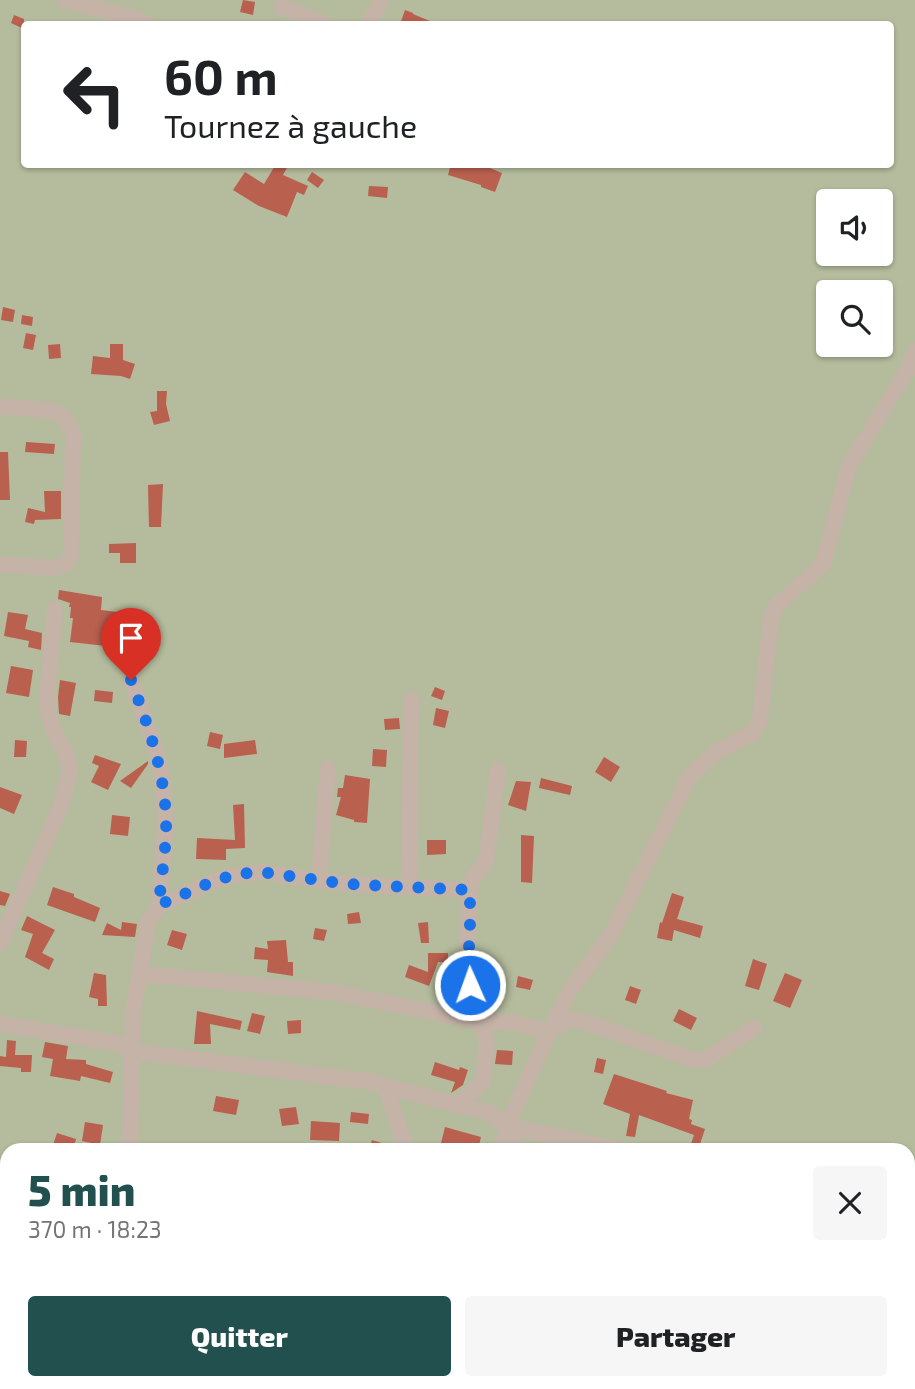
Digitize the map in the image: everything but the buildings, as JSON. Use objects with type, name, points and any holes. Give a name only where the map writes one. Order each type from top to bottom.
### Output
[{"type":"street","points":[[66,0],[142,21]]},
{"type":"street","points":[[370,21],[381,0]]},
{"type":"street","points":[[282,7],[317,21]]},
{"type":"street","points":[[503,1143],[549,1032],[569,992],[610,936],[690,775],[717,752],[752,733],[760,720],[771,617],[776,606],[823,564],[849,466],[908,369],[915,352]]},
{"type":"street","points":[[0,406],[54,411],[64,417],[73,431],[71,555],[66,564],[54,568],[0,564]]},
{"type":"street","points":[[0,943],[61,806],[70,770],[49,716],[47,697],[55,609]]},
{"type":"street","points":[[130,1143],[131,1051],[139,974],[148,922],[159,905],[166,821],[155,747],[131,680]]},
{"type":"street","points":[[409,886],[411,699]]},
{"type":"street","points":[[319,879],[328,768]]},
{"type":"street","points":[[456,1105],[483,1082],[486,1041],[466,978],[470,939],[470,890],[473,878],[486,862],[498,770]]},
{"type":"street","points":[[159,905],[237,874],[275,873],[346,884],[470,890]]},
{"type":"street","points":[[139,974],[333,992],[481,1022],[512,1022],[549,1032]]},
{"type":"street","points":[[549,1032],[566,1020],[579,1020],[694,1060],[705,1060],[754,1028]]},
{"type":"street","points":[[0,1024],[120,1044],[131,1051],[385,1085],[488,1111],[507,1130],[515,1143]]},
{"type":"street","points":[[385,1085],[405,1143]]},
{"type":"street","points":[[507,1130],[582,1143]]},
{"type":"green space","points":[[0,0],[915,0],[915,1143],[0,1143]]},
{"type":"route","points":[[131,680],[147,720],[161,773],[166,821],[159,905],[214,881],[237,874],[261,872],[346,884],[470,890],[470,939],[466,978],[470,985]]}]
